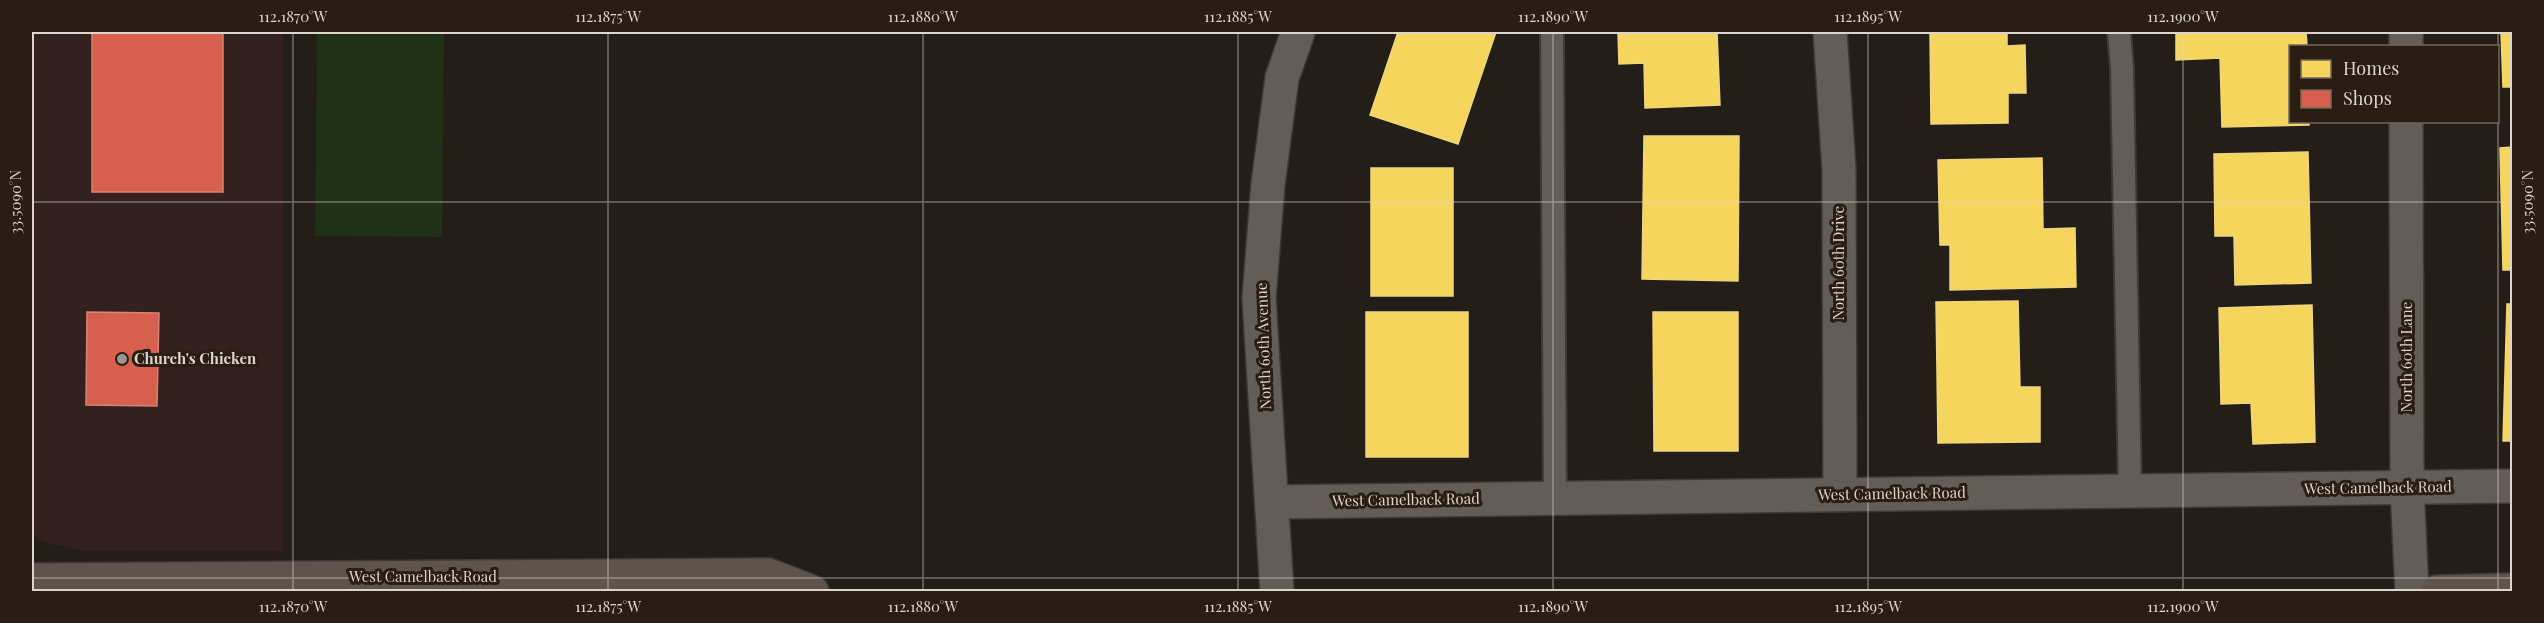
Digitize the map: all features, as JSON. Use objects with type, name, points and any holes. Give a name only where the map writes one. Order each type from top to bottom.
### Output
[{"type":"main road","name":"West Camelback Road","points":[[32,580],[768,575],[812,591]]},
{"type":"main road","points":[[2437,591],[2512,590]]},
{"type":"street","name":"North 60th Avenue","points":[[1277,591],[1259,298],[1268,184],[1282,78],[1298,32]]},
{"type":"street","name":"North 60th Drive","points":[[1830,32],[1839,170],[1840,494]]},
{"type":"street","name":"North 60th Lane","points":[[2406,123],[2408,487],[2412,591]]},
{"type":"street","name":"West Camelback Road","points":[[1272,502],[2512,486]]},
{"type":"lane","points":[[1552,32],[1555,498]]},
{"type":"lane","points":[[2119,32],[2122,68],[2130,490]]},
{"type":"shaded area","points":[[32,32],[283,32],[283,551],[84,551],[43,542],[32,536]]},
{"type":"green space","points":[[317,32],[444,32],[442,237],[315,236]]},
{"type":"building: Homes","points":[[1398,32],[1496,32],[1458,144],[1370,115]]},
{"type":"building: Homes","points":[[1618,32],[1717,32],[1720,105],[1645,108],[1644,63],[1619,64]]},
{"type":"building: Homes","points":[[1930,32],[2007,32],[2007,46],[2025,45],[2026,93],[2008,93],[2008,123],[1931,124]]},
{"type":"building: Homes","points":[[2176,32],[2306,32],[2307,45],[2289,45],[2289,123],[2309,123],[2309,125],[2222,127],[2220,58],[2176,60]]},
{"type":"building: Homes","points":[[2501,32],[2512,32],[2512,87],[2503,87]]},
{"type":"building: Homes","points":[[1644,136],[1739,136],[1738,281],[1642,279]]},
{"type":"building: Homes","points":[[2512,147],[2512,270],[2503,270],[2500,148]]},
{"type":"building: Homes","points":[[2308,152],[2311,283],[2235,285],[2234,236],[2215,236],[2214,154]]},
{"type":"building: Homes","points":[[2042,158],[2043,229],[2075,228],[2076,287],[1950,290],[1950,245],[1940,245],[1938,160]]},
{"type":"building: Homes","points":[[1371,168],[1453,168],[1453,296],[1371,296]]},
{"type":"building: Homes","points":[[2018,301],[2020,387],[2040,387],[2040,442],[1938,443],[1936,302]]},
{"type":"building: Homes","points":[[2507,304],[2512,304],[2512,441],[2503,441]]},
{"type":"building: Homes","points":[[2312,305],[2315,442],[2253,444],[2251,403],[2221,404],[2219,308]]},
{"type":"building: Homes","points":[[1366,312],[1468,312],[1468,457],[1366,457]]},
{"type":"building: Homes","points":[[1653,312],[1738,312],[1738,451],[1654,451]]},
{"type":"building: Shops","points":[[92,32],[223,32],[223,192],[92,192]]},
{"type":"building: Shops","name":"Church's Chicken","points":[[87,312],[159,313],[157,406],[86,405]]},
{"type":"place","name":"Church's Chicken","points":[[122,359]]}]
